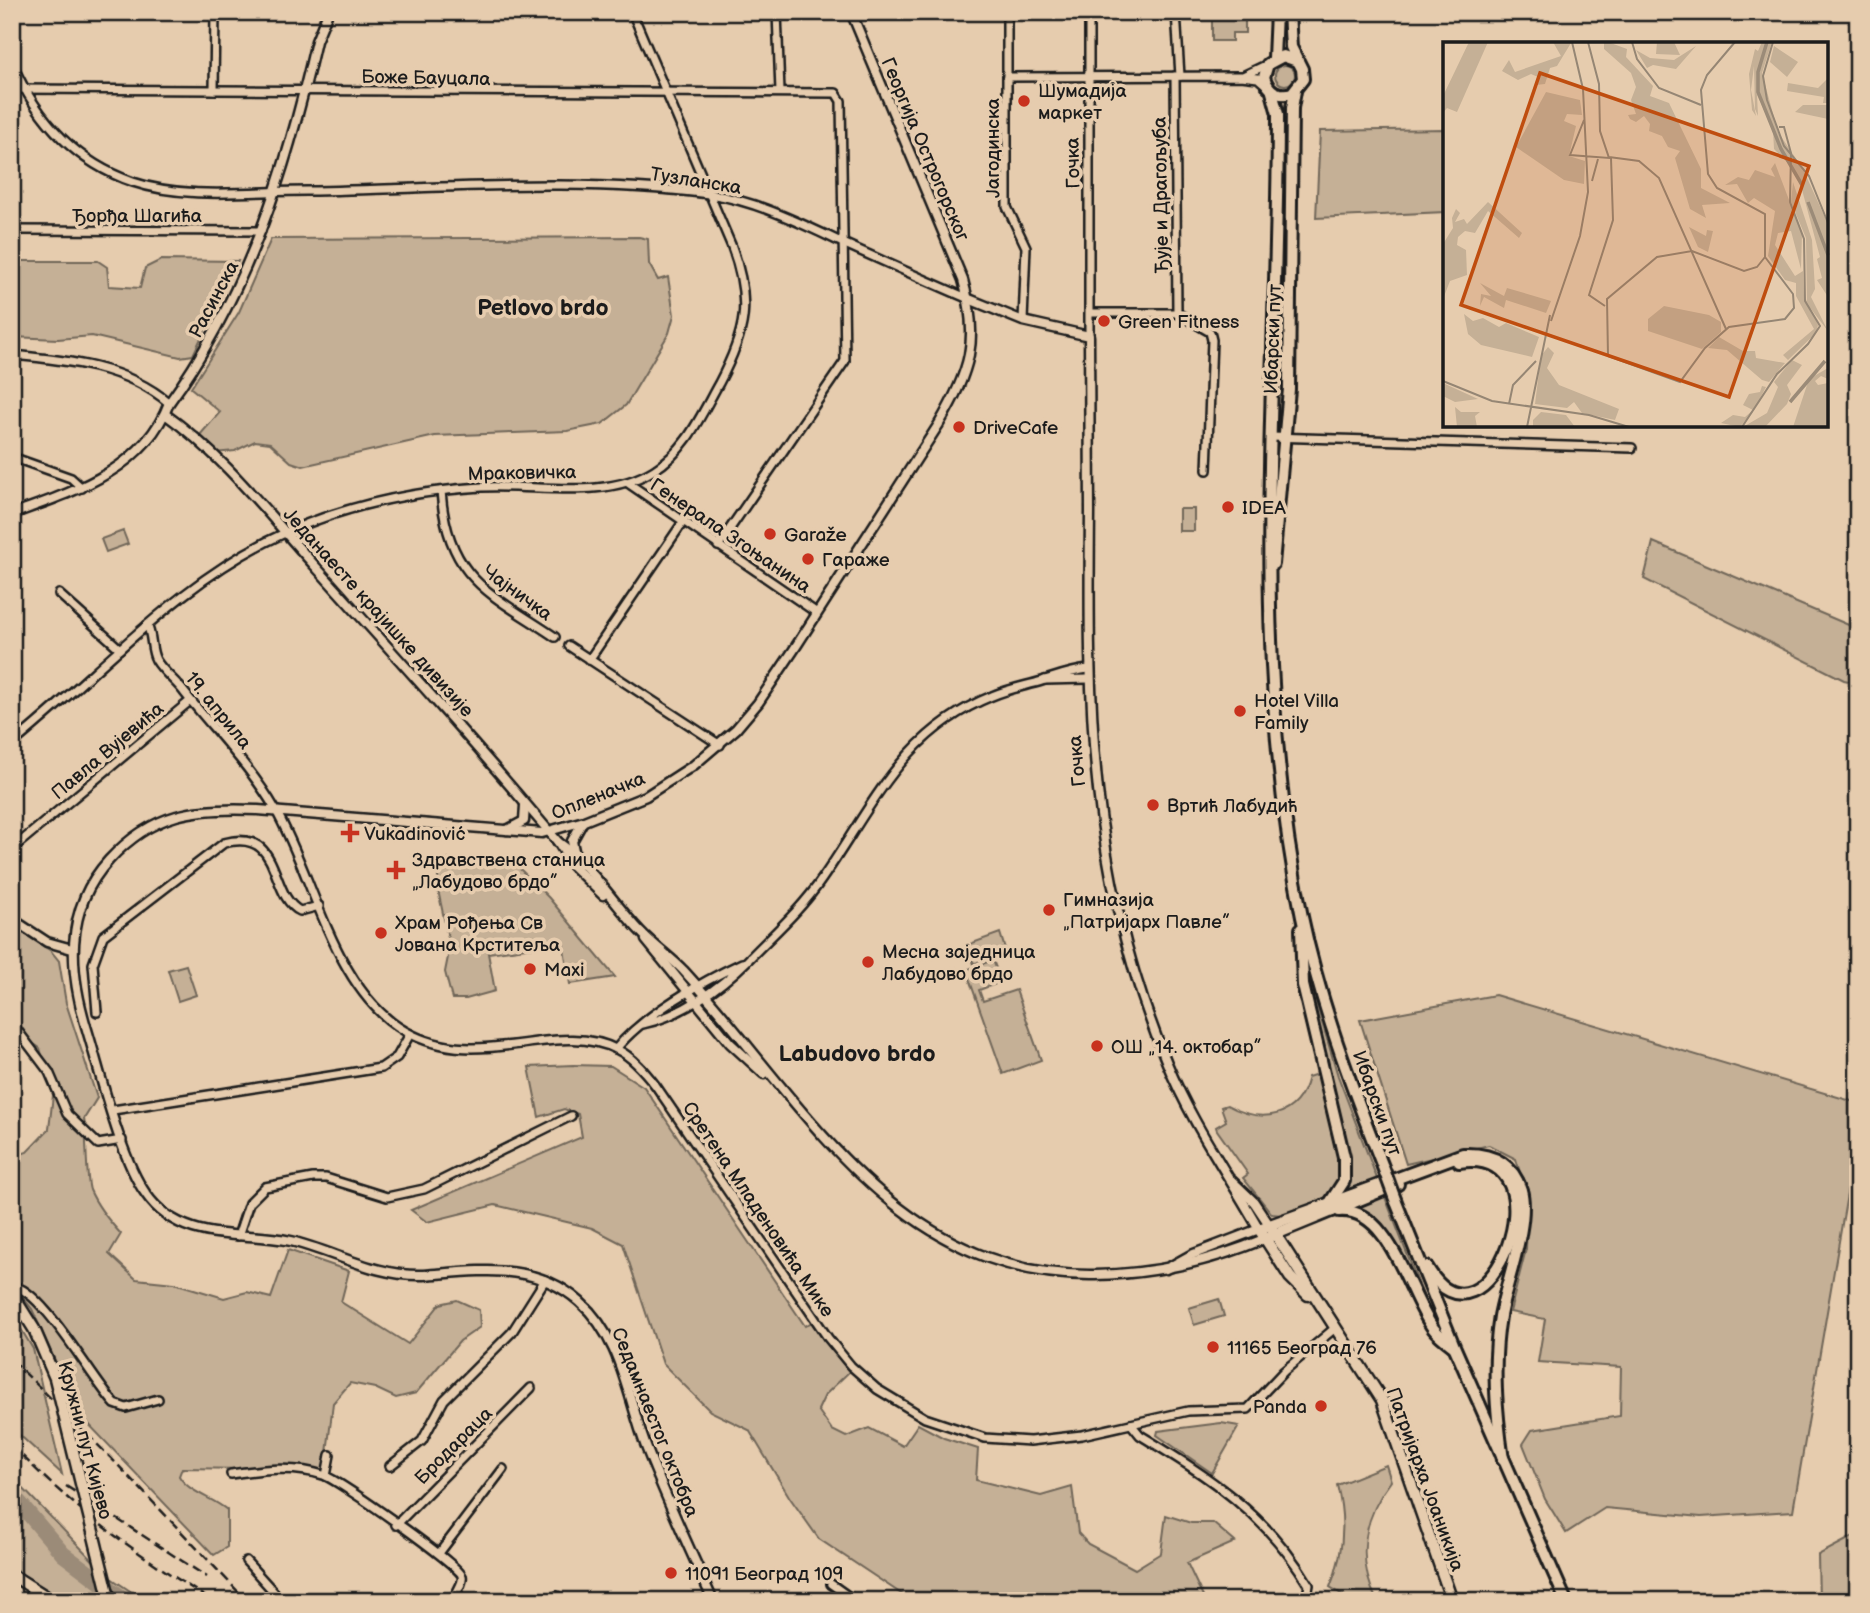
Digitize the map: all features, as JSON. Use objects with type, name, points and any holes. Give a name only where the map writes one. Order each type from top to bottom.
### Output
[{"type":"main road","points":[[1276,12],[1271,61],[1264,78],[1270,89],[1284,95],[1296,91],[1303,74],[1291,47],[1289,12]]},
{"type":"main road","points":[[1271,61],[1283,56],[1297,61]]},
{"type":"main road","name":"Ибарски пут","points":[[1270,89],[1278,114],[1278,173],[1267,540],[1275,737],[1302,917],[1331,1026],[1396,1202],[1454,1346],[1566,1601]]},
{"type":"main road","name":"Ибарски пут","points":[[1270,587],[1284,438],[1292,272],[1292,108],[1296,91]]},
{"type":"main road","points":[[1302,917],[1300,953],[1303,985],[1344,1164],[1341,1189],[1329,1208]]},
{"type":"main road","points":[[1329,1208],[1463,1154],[1486,1154],[1501,1161],[1513,1172],[1521,1190],[1522,1215],[1500,1317],[1494,1373],[1503,1460]]},
{"type":"main road","points":[[1329,1208],[1456,1163],[1487,1163],[1508,1179],[1514,1206],[1507,1245],[1497,1271],[1480,1289],[1465,1293],[1446,1287],[1433,1276],[1410,1238]]},
{"type":"main road","points":[[1329,1208],[1356,1212],[1371,1220],[1389,1246],[1432,1327],[1454,1346]]},
{"type":"main road","name":"Једанаесте крајишке дивизије","points":[[1267,1232],[1329,1208]]},
{"type":"main road","name":"Патријарха Јоаникија","points":[[1267,1232],[1371,1380],[1387,1411],[1452,1601]]},
{"type":"main road","name":"Кружни пут Кијево","points":[[12,1294],[34,1329],[55,1378],[110,1601]]},
{"type":"main road","points":[[12,1575],[53,1601]]},
{"type":"street","points":[[214,90],[215,12]]},
{"type":"street","name":"Расинска","points":[[12,514],[82,488],[127,460],[165,414],[240,284],[261,231],[316,41],[328,12]]},
{"type":"street","name":"Мраковичка","points":[[12,744],[199,583],[286,533],[365,506],[441,491],[491,486],[591,487],[628,483],[663,464],[682,445],[733,357],[744,316],[744,284],[632,12]]},
{"type":"street","points":[[777,12],[780,92]]},
{"type":"street","name":"Георгија Острогорског","points":[[851,12],[969,299]]},
{"type":"street","name":"Јагодинска","points":[[1007,12],[1007,207],[1026,250],[1023,321]]},
{"type":"street","name":"Гочка","points":[[1089,12],[1088,674],[1091,745],[1102,841],[1124,941],[1176,1084],[1231,1179],[1254,1202],[1267,1232]]},
{"type":"street","name":"Ђује и Драгољуба","points":[[1176,12],[1177,313]]},
{"type":"street","points":[[1241,76],[1271,61]]},
{"type":"street","name":"Тузланска","points":[[12,63],[24,89],[56,135],[93,162],[131,181],[180,191],[578,185],[643,187],[709,194],[771,211],[1023,321],[1089,336]]},
{"type":"street","points":[[1007,77],[1241,76],[1258,78],[1270,89]]},
{"type":"street","name":"Боже Бауцала","points":[[12,89],[832,92],[839,96],[842,242]]},
{"type":"street","name":"Ђорђа Шагића","points":[[12,230],[261,231]]},
{"type":"street","points":[[718,546],[845,361],[842,242]]},
{"type":"street","name":"Опленачка","points":[[72,948],[78,915],[96,877],[112,856],[146,829],[175,815],[203,808],[502,831],[549,832],[584,821],[654,791],[720,745],[758,703],[959,391],[973,339],[969,299]]},
{"type":"street","points":[[1090,313],[1177,313],[1206,328],[1212,336],[1207,470]]},
{"type":"street","points":[[12,355],[69,362],[115,373],[149,388],[169,403]]},
{"type":"street","name":"Једанаесте крајишке дивизије","points":[[165,414],[214,453],[549,832],[579,860],[613,903]]},
{"type":"street","points":[[1271,437],[1632,448]]},
{"type":"street","points":[[12,457],[71,478],[82,488]]},
{"type":"street","name":"Генерала Згоњанина","points":[[628,483],[817,613]]},
{"type":"street","name":"Чајничка","points":[[441,491],[451,545],[469,576],[494,597],[555,637]]},
{"type":"street","points":[[589,660],[683,522]]},
{"type":"street","points":[[59,594],[120,649]]},
{"type":"street","name":"19. априла","points":[[147,625],[155,658],[277,812],[319,906],[362,990],[383,1014],[410,1034]]},
{"type":"street","points":[[569,646],[720,745]]},
{"type":"street","points":[[113,1110],[381,1068],[395,1059],[410,1034],[439,1045],[469,1049],[568,1041],[616,1049],[629,1033],[654,1013],[692,998],[746,961],[795,914],[823,878],[880,787],[918,742],[951,717],[976,703],[1045,680],[1088,674]]},
{"type":"street","name":"Павла Вујевића","points":[[12,849],[190,701]]},
{"type":"street","points":[[502,831],[522,822],[525,804]]},
{"type":"street","points":[[579,860],[572,841],[584,821]]},
{"type":"street","points":[[97,1012],[93,964],[103,936],[224,843],[243,842],[263,850],[272,861],[292,906],[300,911],[319,906]]},
{"type":"street","name":"Једанаесте крајишке дивизије","points":[[558,842],[573,866],[701,992],[775,1083],[879,1193],[921,1225],[951,1243],[996,1260],[1044,1271],[1108,1274],[1166,1269],[1191,1255],[1267,1232]]},
{"type":"street","points":[[12,919],[47,942],[72,948]]},
{"type":"street","name":"Једанаесте крајишке дивизије","points":[[643,934],[692,998],[747,1060],[775,1083]]},
{"type":"street","name":"Седамнаестог октобра","points":[[72,948],[76,992],[122,1140],[145,1194],[167,1216],[201,1230],[289,1241],[393,1273],[498,1269],[545,1280],[565,1290],[583,1305],[606,1334],[617,1356],[649,1455],[713,1601]]},
{"type":"street","points":[[12,1023],[49,1072],[71,1119],[94,1142],[122,1140]]},
{"type":"street","name":"Сретена Младеновића Мике","points":[[616,1049],[656,1086],[828,1338],[851,1366],[877,1389],[925,1418],[985,1438],[1046,1440],[1188,1411],[1248,1409],[1283,1371],[1335,1328]]},
{"type":"street","points":[[238,1236],[249,1203],[265,1187],[326,1178],[372,1195],[387,1197],[404,1194],[424,1189],[571,1116]]},
{"type":"street","points":[[390,1466],[422,1441],[444,1400],[502,1343],[524,1316],[545,1280]]},
{"type":"street","points":[[12,1286],[22,1287],[44,1307],[116,1404],[126,1408],[158,1399]]},
{"type":"street","name":"Бродараца","points":[[396,1525],[531,1388]]},
{"type":"street","points":[[1131,1424],[1140,1435],[1238,1498],[1258,1518],[1307,1582],[1310,1588],[1306,1601]]},
{"type":"street","points":[[326,1476],[330,1455]]},
{"type":"street","points":[[440,1552],[503,1469]]},
{"type":"street","points":[[231,1474],[265,1470],[326,1476],[440,1552],[463,1576],[452,1601]]},
{"type":"street","points":[[246,1561],[282,1601]]},
{"type":"street","points":[[831,1584],[855,1601]]},
{"type":"shaded area","points":[[1212,20],[1245,20],[1245,33],[1232,33],[1232,41],[1212,41]]},
{"type":"shaded area","points":[[1281,65],[1289,65],[1295,75],[1289,85],[1281,85],[1275,79],[1275,71]]},
{"type":"shaded area","points":[[1443,129],[1443,212],[1316,218],[1320,131]]},
{"type":"shaded area","points":[[271,239],[648,239],[649,264],[658,280],[668,277],[674,315],[669,333],[626,405],[602,424],[567,431],[435,436],[303,466],[291,462],[270,443],[255,441],[235,451],[214,453],[199,436],[220,412],[191,388],[239,312]]},
{"type":"shaded area","points":[[12,249],[18,261],[98,261],[107,267],[109,286],[140,288],[145,268],[161,260],[238,261],[193,355],[180,357],[92,336],[58,339],[13,337]]},
{"type":"shaded area","points":[[1179,509],[1194,509],[1194,531],[1179,531]]},
{"type":"shaded area","points":[[123,531],[128,544],[106,552],[101,539]]},
{"type":"shaded area","points":[[1653,542],[1858,629],[1858,683],[1844,680],[1644,579]]},
{"type":"shaded area","points":[[438,858],[518,867],[549,898],[615,977],[570,984],[563,943],[488,953],[495,991],[466,999],[452,999],[445,972],[450,947],[438,890]]},
{"type":"shaded area","points":[[12,926],[51,951],[59,961],[66,1003],[97,1098],[84,1119],[90,1190],[121,1234],[109,1254],[136,1279],[174,1283],[224,1298],[247,1292],[271,1298],[288,1250],[349,1271],[341,1302],[408,1344],[440,1304],[457,1300],[479,1310],[480,1327],[460,1341],[416,1393],[396,1398],[375,1388],[350,1383],[333,1403],[325,1470],[182,1468],[179,1476],[183,1482],[227,1510],[227,1547],[214,1555],[79,1414],[32,1309],[12,1284],[12,1157],[27,1152],[49,1129],[53,1095],[40,1048],[12,1029]]},
{"type":"shaded area","points":[[1000,933],[1006,952],[974,964],[967,945]]},
{"type":"shaded area","points":[[993,960],[1001,982],[979,990],[983,1001],[1016,990],[1041,1060],[1003,1074],[966,970]]},
{"type":"shaded area","points":[[186,965],[196,995],[178,1001],[168,970]]},
{"type":"shaded area","points":[[1305,965],[1338,1076],[1379,1184],[1337,1199],[1344,1185]]},
{"type":"shaded area","points":[[1495,995],[1858,1103],[1858,1130],[1793,1511],[1701,1517],[1605,1508],[1566,1533],[1545,1499],[1523,1444],[1532,1430],[1620,1416],[1621,1367],[1538,1362],[1545,1319],[1510,1312],[1526,1249],[1528,1200],[1516,1159],[1489,1145],[1406,1164],[1360,1020]]},
{"type":"shaded area","points":[[611,1066],[644,1087],[805,1326],[812,1322],[849,1372],[825,1395],[818,1410],[832,1430],[846,1437],[869,1428],[903,1446],[918,1424],[944,1438],[978,1449],[976,1480],[1041,1496],[1072,1487],[1078,1533],[1088,1544],[1135,1569],[1161,1553],[1166,1515],[1191,1523],[1213,1523],[1235,1542],[1187,1563],[1205,1601],[912,1601],[819,1539],[790,1498],[749,1430],[710,1411],[663,1364],[623,1244],[592,1228],[495,1205],[427,1222],[411,1210],[582,1137],[578,1114],[564,1109],[539,1117],[529,1067]]},
{"type":"shaded area","points":[[1320,1073],[1340,1147],[1341,1179],[1331,1198],[1281,1215],[1272,1214],[1243,1178],[1248,1174],[1217,1130],[1216,1127],[1226,1121],[1221,1107],[1227,1105],[1253,1115],[1276,1114],[1296,1102],[1308,1077]]},
{"type":"shaded area","points":[[1383,1192],[1437,1329],[1392,1244],[1346,1208]]},
{"type":"shaded area","points":[[1219,1299],[1224,1316],[1194,1325],[1189,1308]]},
{"type":"shaded area","points":[[12,1314],[33,1349],[62,1474],[12,1428]]},
{"type":"shaded area","points":[[1221,1423],[1239,1426],[1212,1473],[1157,1435],[1158,1431]]},
{"type":"shaded area","points":[[1386,1465],[1391,1481],[1374,1509],[1365,1554],[1366,1570],[1377,1601],[1353,1601],[1330,1587],[1342,1537],[1342,1511],[1337,1485]]},
{"type":"shaded area","points":[[12,1477],[108,1576],[145,1601],[66,1601],[12,1568]]},
{"type":"shaded area","points":[[1858,1534],[1858,1601],[1819,1601],[1818,1555]]},
{"type":"waterway","points":[[12,1494],[63,1554],[126,1601]]},
{"type":"railway","points":[[12,1360],[116,1463],[247,1601]]},
{"type":"railway","points":[[12,1445],[82,1510],[158,1566],[212,1601]]},
{"type":"railway","points":[[66,1486],[207,1577]]},
{"type":"place","name":"Шумадија маркет","points":[[1024,101]]},
{"type":"place","name":"Green Fitness","points":[[1104,321]]},
{"type":"place","name":"DriveCafe","points":[[959,427]]},
{"type":"place","name":"IDEA","points":[[1228,507]]},
{"type":"place","name":"Garaže","points":[[770,534]]},
{"type":"place","name":"Гараже","points":[[808,559]]},
{"type":"place","name":"Hotel Villa Family","points":[[1240,711]]},
{"type":"place","name":"Вртић Лабудић","points":[[1153,805]]},
{"type":"place","name":"Vukadinović","points":[[350,833]]},
{"type":"place","name":"Здравствена станица „Лабудово брдо”","points":[[396,870]]},
{"type":"place","name":"Гимназија „Патријарх Павле”","points":[[1049,910]]},
{"type":"place","name":"Храм Рођења Св Јована Крститеља","points":[[381,933]]},
{"type":"place","name":"Месна заједница Лабудово брдо","points":[[868,962]]},
{"type":"place","name":"Maxi","points":[[530,969]]},
{"type":"place","name":"ОШ „14. октобар”","points":[[1097,1046]]},
{"type":"place","name":"11165 Београд 76","points":[[1213,1347]]},
{"type":"place","name":"Panda","points":[[1321,1406]]},
{"type":"place","name":"11091 Београд 109","points":[[671,1573]]},
{"type":"district","name":"Petlovo brdo","points":[[543,307]]},
{"type":"district","name":"Labudovo brdo","points":[[857,1053]]}]
